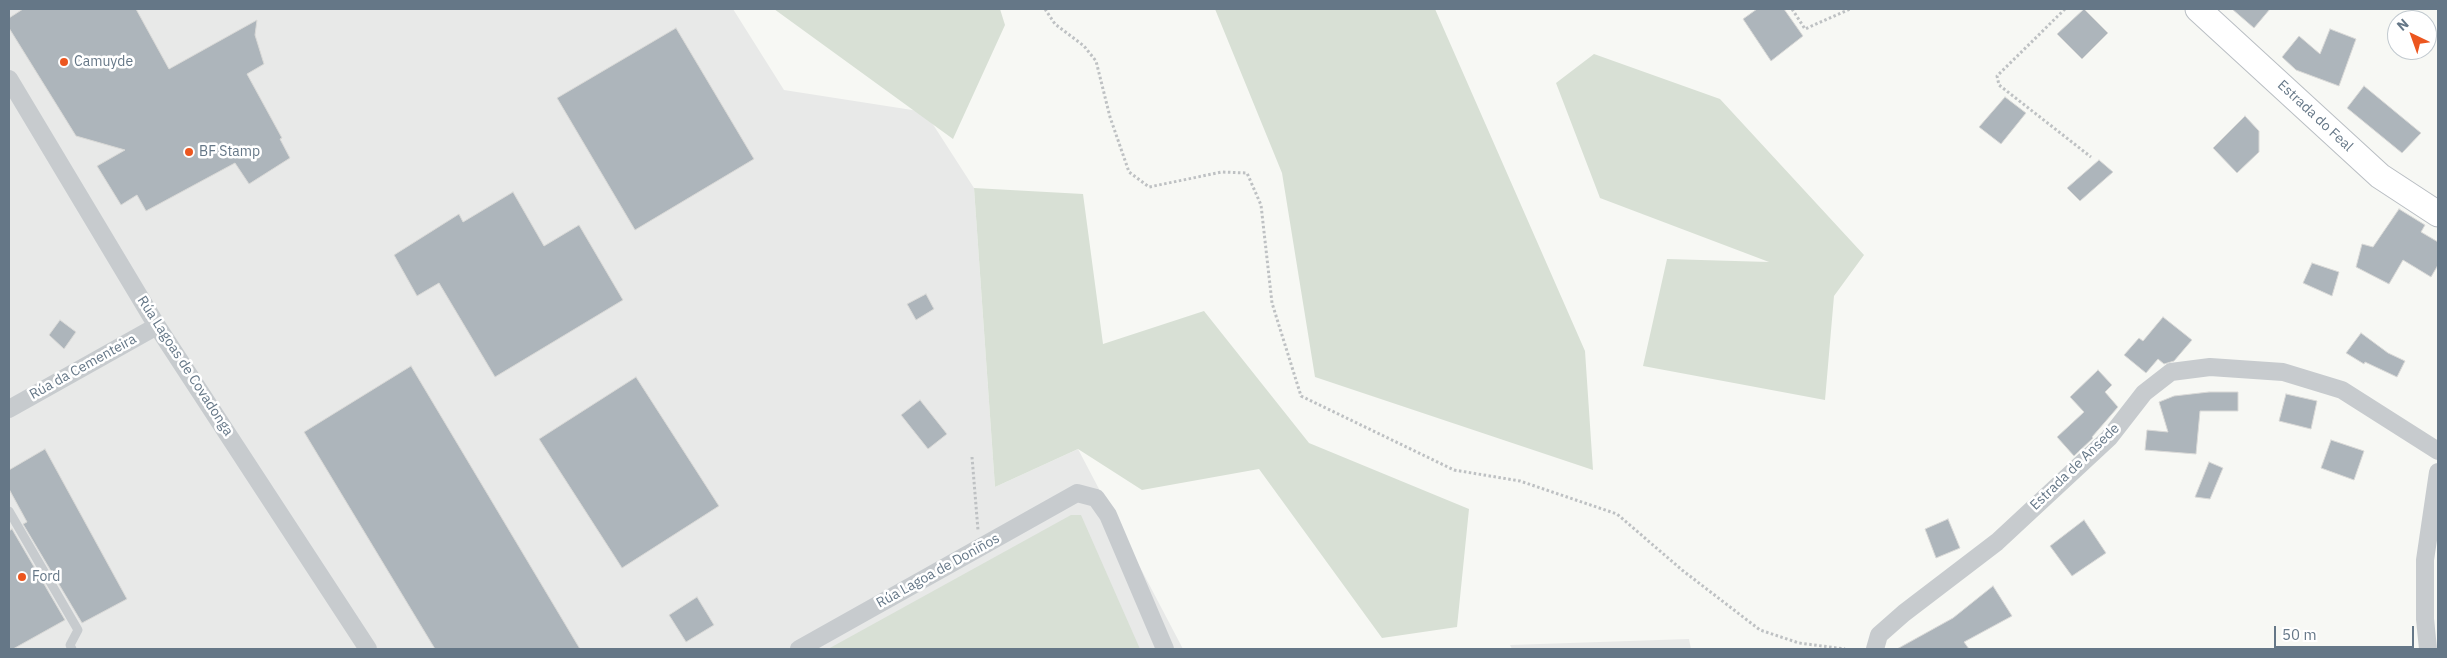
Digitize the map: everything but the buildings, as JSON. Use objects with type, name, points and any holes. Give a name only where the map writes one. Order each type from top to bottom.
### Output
[{"type":"main road","name":"Estrada do Feal","points":[[2198,9],[2380,176],[2438,214]]},
{"type":"street","name":"Rúa Lagoas de Covadonga","points":[[9,79],[158,326],[368,649]]},
{"type":"street","name":"Rúa da Cementeira","points":[[9,408],[158,326]]},
{"type":"street","name":"Estrada de Ansede","points":[[1875,649],[1879,635],[1904,613],[1997,542],[2108,438],[2144,393],[2172,372],[2210,368],[2283,372],[2342,390],[2438,451]]},
{"type":"street","points":[[2428,649],[2425,619],[2425,560],[2438,472]]},
{"type":"street","name":"Rúa Lagoa de Doniños","points":[[800,649],[1077,493],[1096,498],[1108,515],[1165,649]]},
{"type":"lane","points":[[9,511],[78,630],[70,645],[72,649]]},
{"type":"path","points":[[1045,9],[1056,24],[1084,46],[1096,61],[1110,117],[1129,172],[1149,187],[1222,172],[1246,173],[1261,205],[1272,303],[1301,396],[1454,470],[1520,481],[1617,514],[1682,570],[1760,630],[1799,643],[1845,649]]},
{"type":"path","points":[[1792,9],[1805,29],[1850,9]]},
{"type":"path","points":[[2065,9],[1997,76],[1998,85],[2091,157]]},
{"type":"path","points":[[972,457],[979,548]]},
{"type":"shaded area","points":[[9,9],[733,9],[784,90],[925,112],[974,188],[995,487],[1078,449],[1183,649],[9,649]]},
{"type":"shaded area","points":[[774,9],[1000,9],[1005,25],[953,139]]},
{"type":"shaded area","points":[[1215,9],[1435,9],[1585,351],[1593,470],[1315,377],[1282,173]]},
{"type":"shaded area","points":[[1594,54],[1720,99],[1864,255],[1834,296],[1825,400],[1643,366],[1667,259],[1769,262],[1600,198],[1556,83]]},
{"type":"shaded area","points":[[974,188],[1083,194],[1103,344],[1204,311],[1309,443],[1469,509],[1457,627],[1382,638],[1259,469],[1142,490],[1078,449],[995,487]]},
{"type":"shaded area","points":[[1071,515],[1081,515],[1140,649],[828,649]]},
{"type":"shaded area","points":[[1689,639],[1691,649],[1512,649],[1510,645]]},
{"type":"place","name":"Camuyde","points":[[64,62]]},
{"type":"place","name":"BF Stamp","points":[[189,152]]},
{"type":"place","name":"Ford","points":[[22,577]]}]
